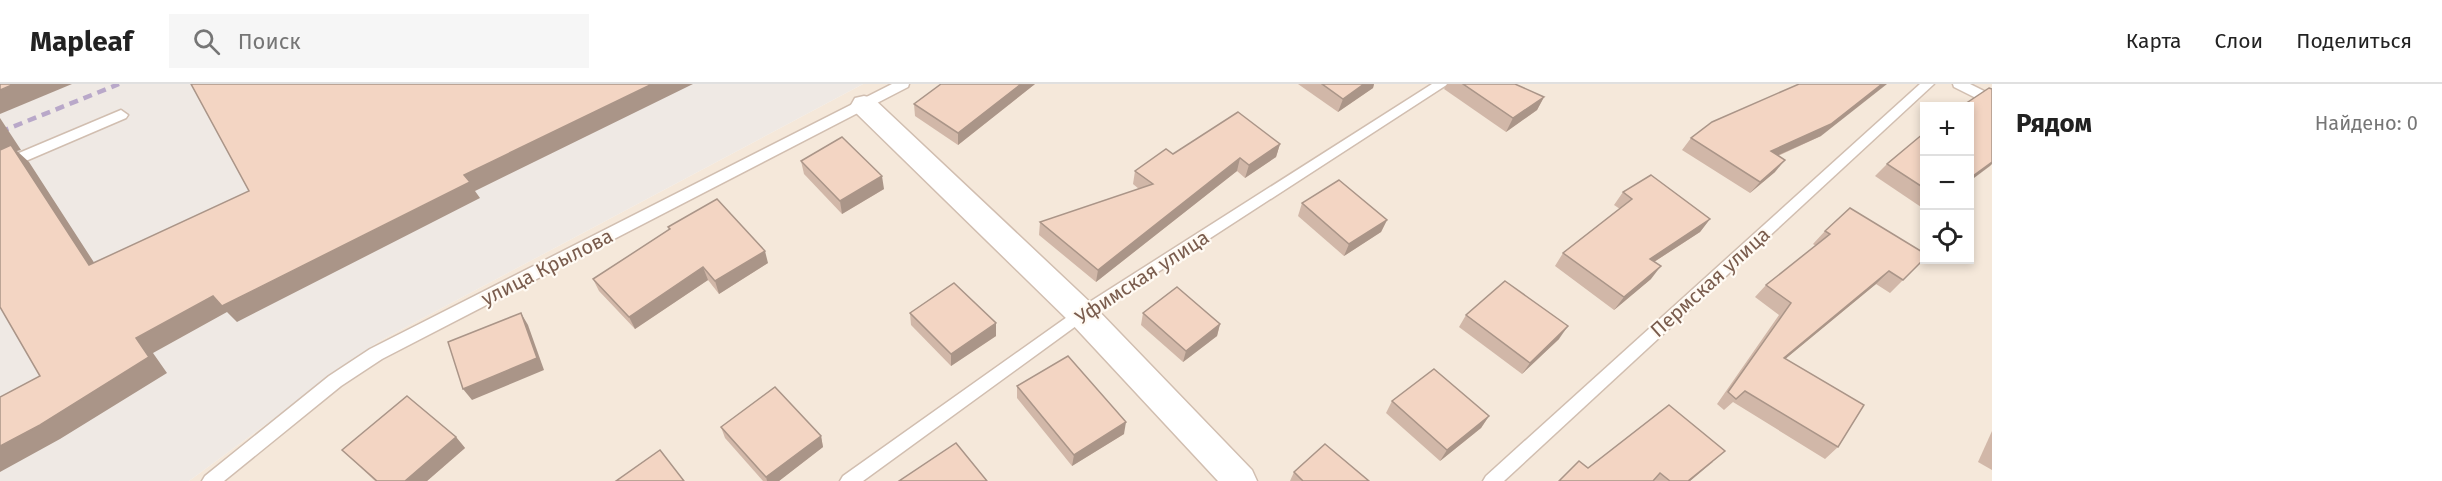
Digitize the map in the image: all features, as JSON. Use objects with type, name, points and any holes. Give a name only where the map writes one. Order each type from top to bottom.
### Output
[{"type":"street","points":[[864,105],[1082,314],[1240,481]]},
{"type":"lane","name":"улица Крылова","points":[[211,481],[335,381],[376,354],[903,84]]},
{"type":"lane","name":"Уфимская улица","points":[[849,481],[1082,314],[1442,84]]},
{"type":"lane","name":"Пермская улица","points":[[1492,481],[1928,84]]},
{"type":"lane","points":[[1959,84],[1992,101]]},
{"type":"lane","points":[[0,167],[121,115]]},
{"type":"shaded area","points":[[0,84],[863,84],[378,342],[189,481],[0,481]]},
{"type":"shaded area","points":[[863,84],[1992,84],[1992,481],[189,481],[378,342]]},
{"type":"building","points":[[0,84],[14,84],[0,90]]},
{"type":"building","points":[[191,84],[652,84],[464,175],[470,182],[222,306],[213,296],[136,338],[149,357],[40,425],[0,446],[0,397],[40,376],[0,307],[0,150],[11,145],[89,265],[249,191]]},
{"type":"building","points":[[941,84],[1021,84],[958,133],[914,104]]},
{"type":"building","points":[[1322,84],[1364,84],[1343,99]]},
{"type":"building","points":[[1463,84],[1515,84],[1544,97],[1513,118]]},
{"type":"building","points":[[1799,84],[1882,84],[1831,124],[1771,151],[1785,160],[1760,182],[1691,138],[1712,122]]},
{"type":"building","points":[[1989,88],[1992,89],[1992,162],[1974,175],[1974,102],[1968,102]]},
{"type":"building","points":[[1238,112],[1280,144],[1249,165],[1240,158],[1098,270],[1040,222],[1153,184],[1135,171],[1166,149],[1173,154]]},
{"type":"building","points":[[1920,136],[1920,185],[1887,164]]},
{"type":"building","points":[[842,137],[882,176],[840,201],[801,161]]},
{"type":"building","points":[[1651,175],[1710,219],[1650,259],[1661,266],[1624,297],[1563,253],[1632,199],[1623,192]]},
{"type":"building","points":[[1339,180],[1387,220],[1349,244],[1302,203]]},
{"type":"building","points":[[717,199],[765,251],[715,281],[703,267],[629,317],[593,279],[670,229],[668,227]]},
{"type":"building","points":[[1850,208],[1920,251],[1920,263],[1903,280],[1889,271],[1784,358],[1864,405],[1838,447],[1745,391],[1736,399],[1728,392],[1791,303],[1766,285],[1830,234],[1825,231]]},
{"type":"building","points":[[1505,281],[1568,326],[1530,363],[1466,315]]},
{"type":"building","points":[[954,283],[996,323],[951,354],[910,313]]},
{"type":"building","points":[[1177,287],[1220,324],[1186,351],[1143,313]]},
{"type":"building","points":[[521,313],[537,358],[463,389],[448,342]]},
{"type":"building","points":[[1068,356],[1126,422],[1074,455],[1017,386]]},
{"type":"building","points":[[1434,369],[1489,416],[1447,450],[1392,401]]},
{"type":"building","points":[[775,387],[821,436],[766,477],[721,427]]},
{"type":"building","points":[[407,396],[456,437],[405,481],[377,481],[342,450]]},
{"type":"building","points":[[1669,405],[1725,451],[1688,481],[1670,481],[1660,473],[1653,481],[1559,481],[1579,461],[1588,468]]},
{"type":"building","points":[[956,443],[987,481],[899,481]]},
{"type":"building","points":[[1325,444],[1369,481],[1303,481],[1294,472]]},
{"type":"building","points":[[660,450],[684,481],[616,481]]},
{"type":"railway","points":[[0,132],[119,84]]}]
